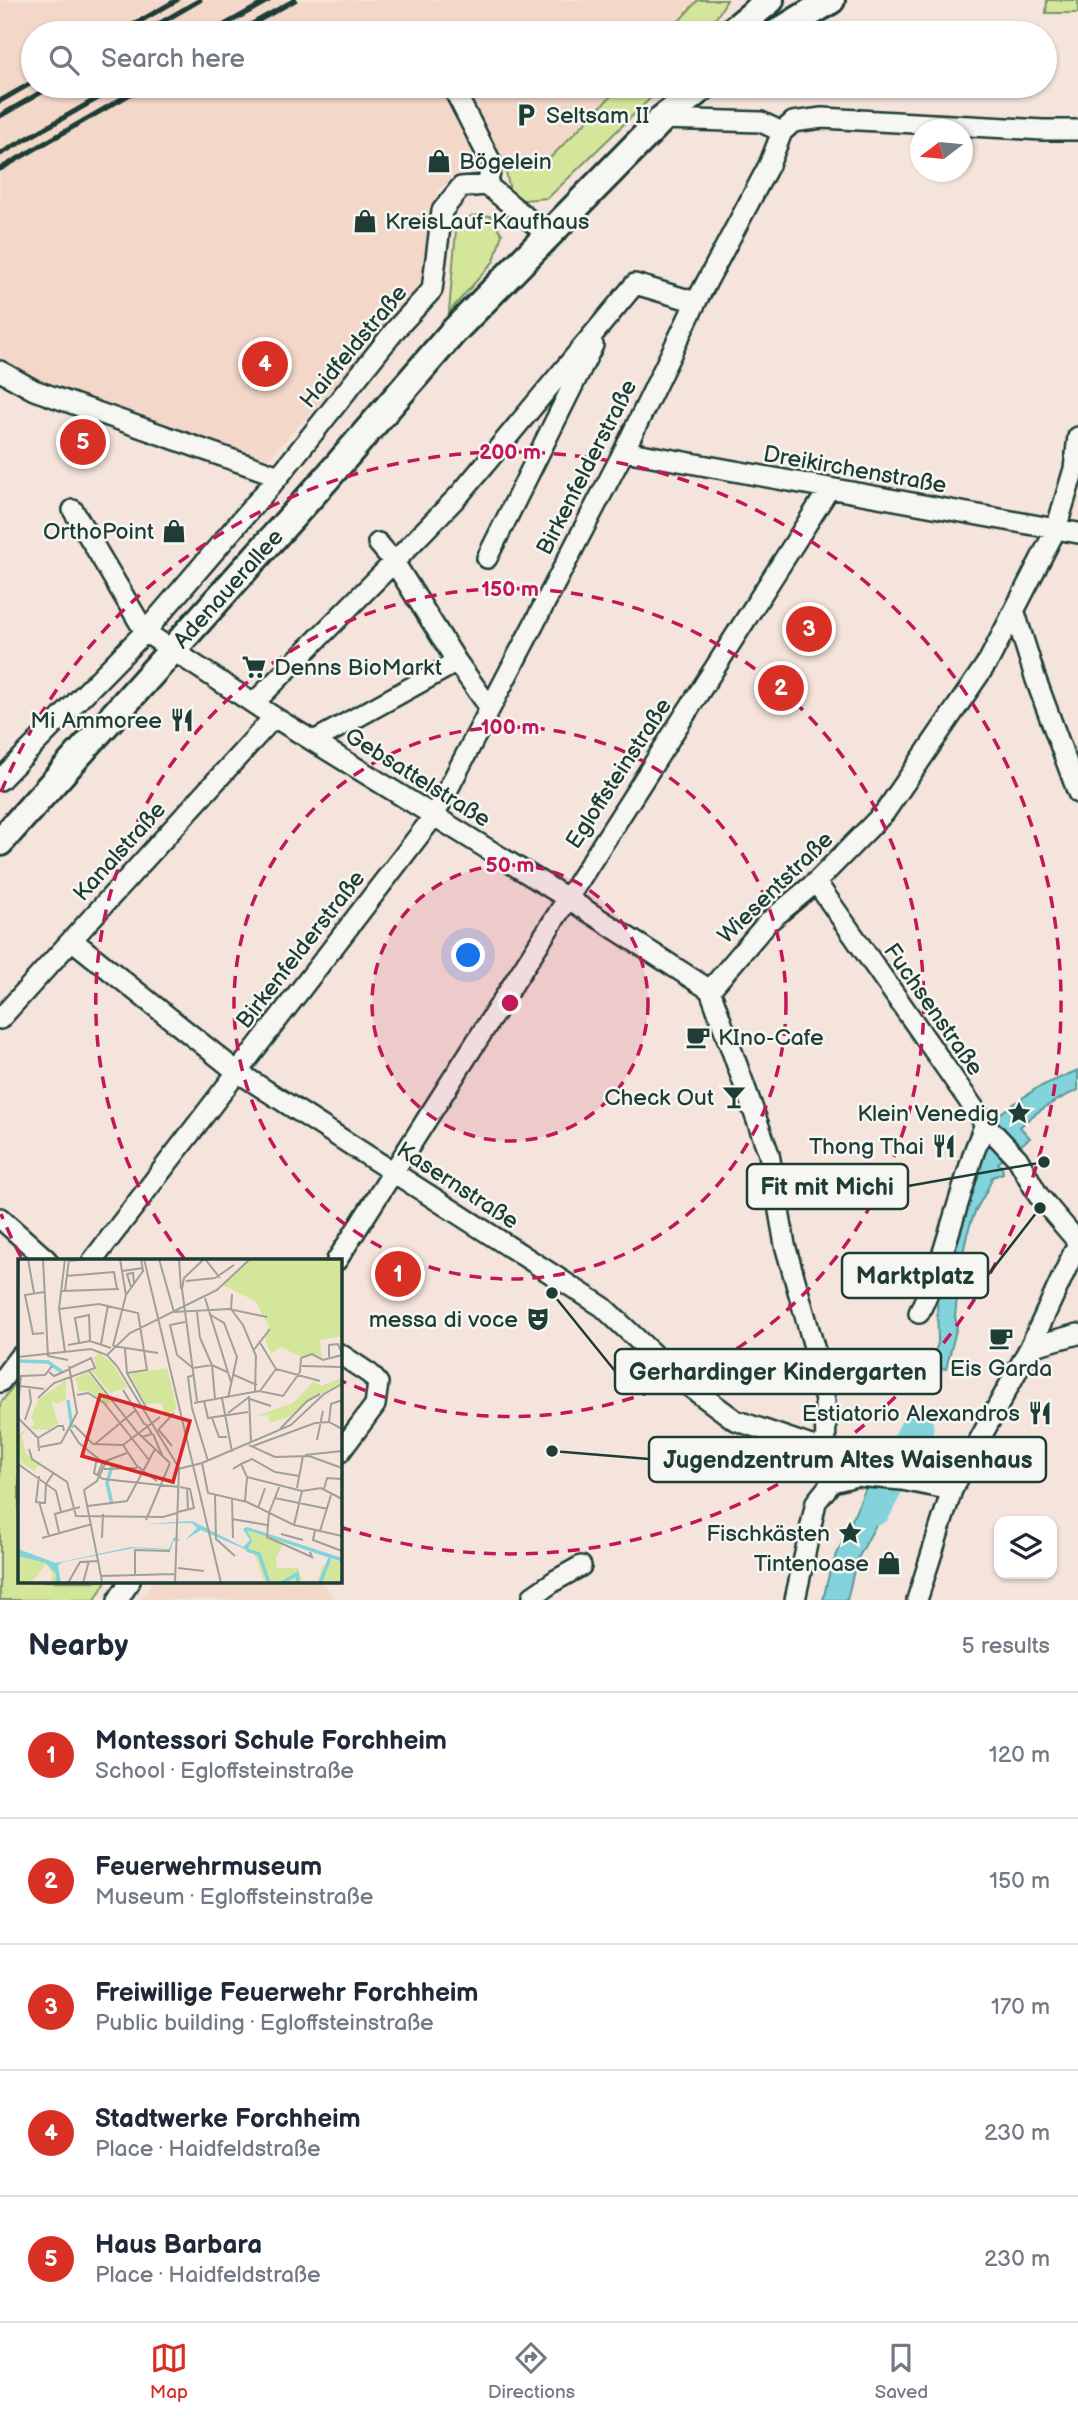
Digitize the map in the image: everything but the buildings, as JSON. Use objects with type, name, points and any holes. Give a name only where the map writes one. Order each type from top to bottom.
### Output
[{"type":"main road","points":[[731,21],[742,0]]},
{"type":"main road","points":[[745,21],[770,0]]},
{"type":"main road","points":[[797,21],[831,0]]},
{"type":"main road","name":"Adenauerallee","points":[[453,332],[485,282],[665,98]]},
{"type":"main road","name":"Adenauerallee","points":[[0,842],[326,479],[453,332],[662,119],[689,98]]},
{"type":"street","points":[[458,98],[492,164],[487,185],[538,227]]},
{"type":"street","points":[[662,119],[761,122],[782,132],[793,122],[822,118],[1078,130]]},
{"type":"street","name":"Birkenfelderstraße","points":[[95,1259],[434,816],[624,451],[696,302],[769,165],[782,132]]},
{"type":"street","name":"Haidfeldstraße","points":[[0,780],[145,632],[279,476],[396,329],[432,290],[442,211],[461,187],[487,185]]},
{"type":"street","points":[[254,704],[461,494],[635,284],[696,302]]},
{"type":"street","points":[[487,558],[610,312]]},
{"type":"street","points":[[0,371],[34,390],[279,476]]},
{"type":"street","name":"Wiesentstraße","points":[[710,990],[767,923],[817,882],[886,812],[989,660],[1056,529],[1074,469],[1078,437]]},
{"type":"street","name":"Dreikirchenstraße","points":[[624,451],[1078,533]]},
{"type":"street","name":"Egloffsteinstraße","points":[[338,1259],[829,489]]},
{"type":"street","points":[[72,510],[145,632],[171,650]]},
{"type":"street","points":[[378,543],[394,562],[457,662],[490,708]]},
{"type":"street","points":[[1015,612],[1046,708],[1078,793]]},
{"type":"street","name":"Gebsattelstraße","points":[[171,650],[710,990]]},
{"type":"street","points":[[314,741],[457,662]]},
{"type":"street","name":"Kanalstraße","points":[[0,1019],[274,716]]},
{"type":"street","name":"Fuchsenstraße","points":[[817,882],[985,1124],[1018,1159],[1038,1195],[1076,1247]]},
{"type":"street","name":"Kasernstraße","points":[[72,940],[236,1071],[603,1307],[678,1378],[735,1420],[826,1451]]},
{"type":"street","points":[[710,990],[769,1154],[785,1245],[816,1354],[823,1390],[826,1451],[832,1482]]},
{"type":"street","points":[[919,1314],[936,1275],[961,1191],[985,1124]]},
{"type":"street","points":[[0,1218],[45,1259]]},
{"type":"street","points":[[917,1600],[952,1490],[1030,1347],[1076,1247]]},
{"type":"street","points":[[1030,1347],[1078,1334]]},
{"type":"street","points":[[341,1355],[370,1374],[378,1383],[374,1405],[341,1451]]},
{"type":"street","points":[[0,1382],[18,1358]]},
{"type":"street","points":[[795,1600],[816,1502],[832,1482],[856,1476],[902,1480],[952,1490]]},
{"type":"street","points":[[534,1600],[533,1596],[581,1566]]},
{"type":"street","points":[[118,1600],[129,1582]]},
{"type":"shaded area","points":[[0,0],[698,0],[679,21],[21,21],[21,98],[609,98],[548,160],[521,167],[482,165],[470,168],[439,189],[429,221],[424,284],[359,361],[266,461],[10,372],[0,360]]},
{"type":"shaded area","points":[[152,1582],[320,1582],[327,1587],[334,1600],[141,1600]]},
{"type":"green space","points":[[698,0],[727,0],[714,21],[679,21]]},
{"type":"green space","points":[[1047,0],[1078,0],[1078,13],[1046,13]]},
{"type":"green space","points":[[609,98],[651,98],[548,198],[512,201],[505,167],[521,167],[548,160]]},
{"type":"green space","points":[[490,216],[502,234],[494,261],[449,312],[456,230],[466,218]]},
{"type":"green space","points":[[18,1379],[18,1582],[105,1582],[95,1600],[0,1600],[0,1404]]},
{"type":"water","points":[[1078,1070],[1078,1090],[1047,1106],[1026,1121],[1020,1127],[1030,1138],[998,1163],[1003,1173],[992,1177],[970,1224],[961,1263],[955,1316],[957,1326],[946,1369],[930,1366],[938,1343],[937,1298],[951,1242],[983,1142],[998,1115],[1037,1088]]},
{"type":"water","points":[[896,1487],[856,1562],[847,1600],[823,1600],[830,1570],[866,1488]]},
{"type":"waterway","points":[[875,1509],[917,1427]]},
{"type":"railway","points":[[140,21],[177,0]]},
{"type":"railway","points":[[164,21],[200,0]]},
{"type":"railway","points":[[231,21],[269,0]]},
{"type":"railway","points":[[257,21],[295,0]]},
{"type":"railway","points":[[0,101],[21,89]]},
{"type":"railway","points":[[0,116],[31,98]]},
{"type":"railway","points":[[0,154],[98,98]]},
{"type":"railway","points":[[0,169],[123,98]]},
{"type":"place","name":"Seltsam II","points":[[526,115]]},
{"type":"place","name":"Bögelein","points":[[439,161]]},
{"type":"place","name":"KreisLauf-Kaufhaus","points":[[365,221]]},
{"type":"place","name":"Stadtwerke Forchheim","points":[[265,364]]},
{"type":"place","name":"Haus Barbara","points":[[83,442]]},
{"type":"place","name":"OrthoPoint","points":[[174,531]]},
{"type":"place","name":"Freiwillige Feuerwehr Forchheim","points":[[809,629]]},
{"type":"place","name":"Denns BioMarkt","points":[[254,667]]},
{"type":"place","name":"Feuerwehrmuseum","points":[[781,688]]},
{"type":"place","name":"Mi Ammoree","points":[[182,720]]},
{"type":"place","name":"KIno-Cafe","points":[[698,1037]]},
{"type":"place","name":"Check Out","points":[[734,1097]]},
{"type":"place","name":"Klein Venedig","points":[[1019,1113]]},
{"type":"place","name":"Thong Thai","points":[[944,1146]]},
{"type":"place","name":"Fit mit Michi","points":[[1044,1162]]},
{"type":"place","name":"Marktplatz","points":[[1040,1208]]},
{"type":"place","name":"Montessori Schule Forchheim","points":[[398,1274]]},
{"type":"place","name":"Gerhardinger Kindergarten","points":[[552,1293]]},
{"type":"place","name":"messa di voce","points":[[538,1319]]},
{"type":"place","name":"Eis Garda","points":[[1001,1338]]},
{"type":"place","name":"Estiatorio Alexandros","points":[[1040,1413]]},
{"type":"place","name":"Jugendzentrum Altes Waisenhaus","points":[[552,1451]]},
{"type":"place","name":"Fischkästen","points":[[850,1533]]},
{"type":"place","name":"Tintenoase","points":[[889,1563]]}]
